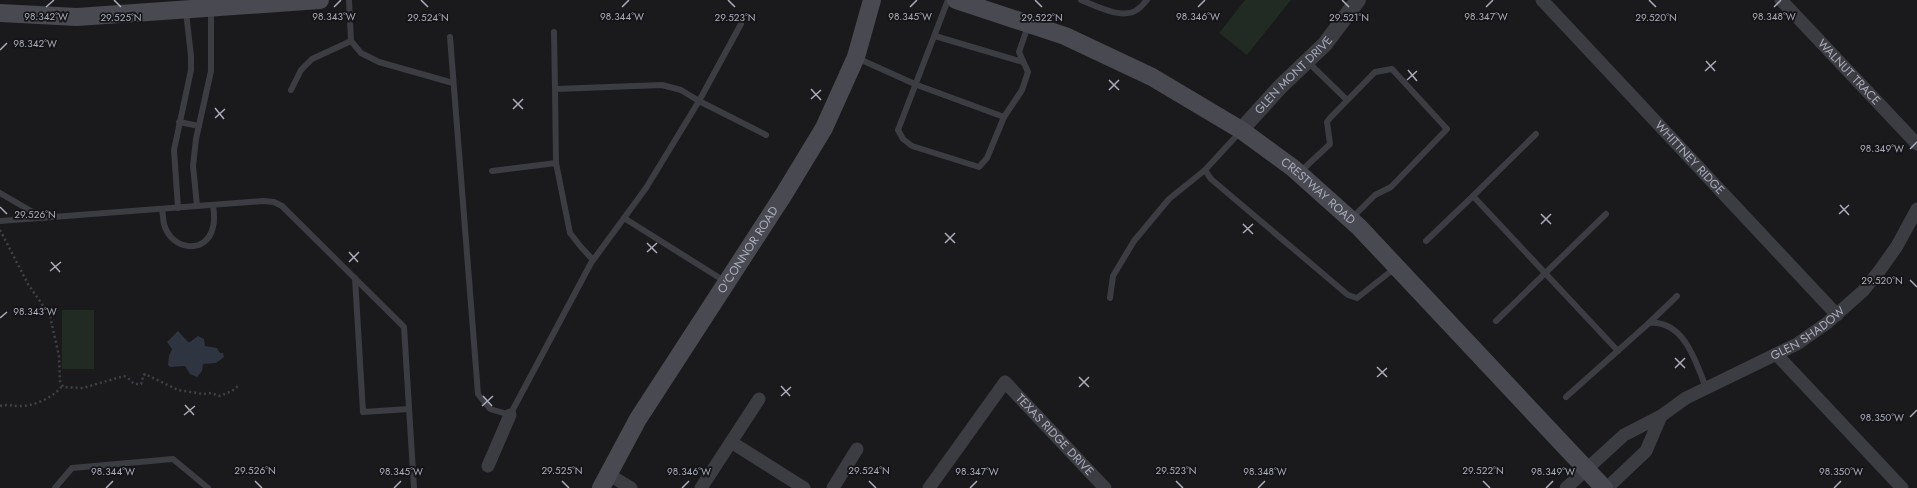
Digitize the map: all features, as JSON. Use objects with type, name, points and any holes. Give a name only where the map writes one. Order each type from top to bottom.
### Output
[{"type":"main road","points":[[0,12],[77,17],[186,5],[320,0]]},
{"type":"main road","name":"O'CONNOR ROAD","points":[[605,481],[638,419],[784,194],[824,128],[856,57],[872,0]]},
{"type":"main road","name":"CRESTWAY ROAD","points":[[956,0],[1065,36],[1152,77],[1241,130],[1299,173],[1350,220],[1396,267],[1586,469],[1606,488]]},
{"type":"street","name":"GLEN MONT DRIVE","points":[[1241,130],[1280,87],[1339,27],[1358,0]]},
{"type":"street","name":"WHITTNEY RIDGE","points":[[1542,0],[1837,315]]},
{"type":"street","name":"WALNUT TRACE","points":[[1781,0],[1917,144]]},
{"type":"street","name":"GLEN SHADOW","points":[[1566,488],[1624,435],[1661,416],[1686,398],[1797,344],[1837,315],[1863,290],[1880,270],[1917,209]]},
{"type":"street","points":[[1777,355],[1902,488]]},
{"type":"street","name":"TEXAS RIDGE DRIVE","points":[[929,488],[1005,382],[1105,488]]},
{"type":"street","points":[[701,488],[759,398]]},
{"type":"street","points":[[488,466],[510,415]]},
{"type":"street","points":[[1606,488],[1646,451],[1661,416]]},
{"type":"street","points":[[731,442],[804,488]]},
{"type":"street","points":[[833,488],[857,449]]},
{"type":"street","points":[[605,481],[631,488]]},
{"type":"lane","points":[[349,0],[351,42],[361,53],[379,62],[453,83]]},
{"type":"lane","points":[[948,0],[917,85],[898,130],[903,139],[912,146],[979,167],[987,158],[1004,117],[1022,90],[1028,72],[1019,52],[1029,23]]},
{"type":"lane","points":[[1081,0],[1112,13],[1121,14],[1138,10],[1147,0]]},
{"type":"lane","points":[[197,206],[193,166],[210,71],[211,4]]},
{"type":"lane","points":[[178,208],[174,163],[179,122],[191,70],[186,5]]},
{"type":"lane","points":[[450,37],[478,394],[490,409],[510,415],[594,260],[646,188],[699,101],[741,24]]},
{"type":"lane","points":[[554,32],[556,163],[570,232],[581,247],[594,260]]},
{"type":"lane","points":[[935,36],[1023,62]]},
{"type":"lane","points":[[291,90],[301,70],[312,59],[351,42]]},
{"type":"lane","points":[[856,57],[917,85],[1004,117]]},
{"type":"lane","points":[[1307,61],[1347,100]]},
{"type":"lane","points":[[1299,173],[1330,144],[1327,122],[1375,72],[1392,69],[1447,129],[1391,186],[1375,195],[1350,220]]},
{"type":"lane","points":[[555,88],[662,85],[681,90],[699,101],[766,135]]},
{"type":"lane","points":[[179,122],[199,126]]},
{"type":"lane","points":[[1110,298],[1113,276],[1134,241],[1169,199],[1205,170],[1241,130]]},
{"type":"lane","points":[[1426,241],[1536,134]]},
{"type":"lane","points":[[492,171],[556,163]]},
{"type":"lane","points":[[1205,170],[1211,179],[1348,295],[1357,298],[1396,267]]},
{"type":"lane","points":[[0,193],[43,218]]},
{"type":"lane","points":[[1473,196],[1618,351]]},
{"type":"lane","points":[[0,221],[263,201],[274,202],[282,206],[404,328],[414,488]]},
{"type":"lane","points":[[162,209],[164,225],[168,234],[174,241],[182,246],[191,247],[201,244],[208,238],[213,228],[213,205]]},
{"type":"lane","points":[[1496,321],[1606,214]]},
{"type":"lane","points":[[624,218],[727,282]]},
{"type":"lane","points":[[355,278],[363,412],[409,409]]},
{"type":"lane","points":[[1566,397],[1677,296]]},
{"type":"lane","points":[[1649,323],[1660,322],[1679,335],[1691,348],[1706,388]]},
{"type":"lane","points":[[55,488],[72,468],[173,459],[208,488]]},
{"type":"path","points":[[0,229],[28,284],[50,316],[59,356],[60,381],[62,386]]},
{"type":"path","points":[[0,406],[7,404],[21,406],[47,399],[62,386],[83,388],[124,376],[134,384],[141,384],[143,380],[142,377],[145,374],[178,390],[203,394],[211,393],[220,396],[232,391],[239,385]]},
{"type":"shaded area","points":[[1245,0],[1291,0],[1247,55],[1219,33]]},
{"type":"shaded area","points":[[62,310],[94,310],[94,369],[62,369]]},
{"type":"water","points":[[178,331],[188,342],[198,336],[204,339],[205,346],[217,348],[220,353],[223,353],[224,357],[216,363],[203,364],[202,371],[197,377],[190,374],[185,366],[170,367],[168,365],[169,356],[172,349],[167,342]]}]
